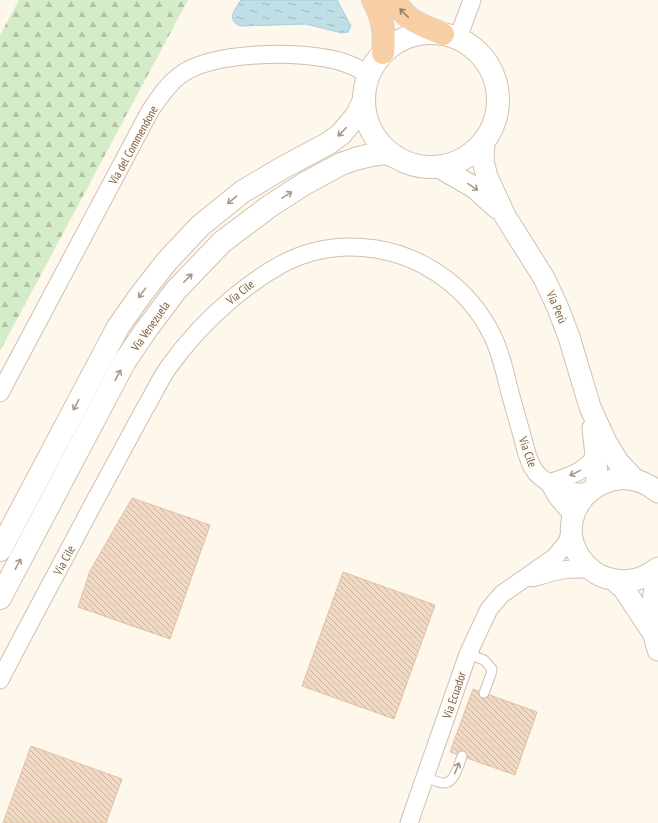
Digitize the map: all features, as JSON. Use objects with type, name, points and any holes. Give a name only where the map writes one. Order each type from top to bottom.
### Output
[{"type":"highway","points":[[373,0],[381,20],[385,36],[383,53]]},
{"type":"highway","points":[[394,0],[402,12],[413,22],[450,36]]},
{"type":"main road","points":[[427,33],[450,36],[471,46],[482,56],[491,69],[496,84],[498,99],[497,114],[492,129],[484,142],[471,154],[461,160],[439,167],[424,167],[410,164],[396,157],[383,146],[373,133],[366,117],[364,100],[366,87],[375,63],[383,53],[396,43],[411,36],[427,33]]},
{"type":"main road","name":"Via Venezuela","points":[[0,550],[118,327],[168,260],[200,226],[242,192],[329,143],[341,134],[357,115],[364,100]]},
{"type":"main road","name":"Via Venezuela","points":[[0,598],[125,361],[176,290],[222,242],[270,206],[304,184],[341,164],[355,159],[385,154],[396,157]]},
{"type":"street","points":[[450,36],[472,0]]},
{"type":"street","name":"Via del Commendone","points":[[0,393],[150,110],[163,92],[179,76],[192,68],[208,62],[243,56],[279,55],[311,56],[339,61],[360,69],[370,75]]},
{"type":"street","name":"Via Perù","points":[[484,142],[484,161],[487,177],[505,216],[544,278],[558,308],[569,336],[590,407],[610,449],[618,462],[650,486]]},
{"type":"street","name":"Via Perù","points":[[439,167],[475,188],[505,216]]},
{"type":"street","name":"Via Cile","points":[[0,680],[121,451],[168,369],[192,337],[217,311],[266,272],[297,256],[314,251],[343,247],[384,250],[418,262],[438,274],[462,292],[484,320],[500,352],[527,454],[533,469],[539,476],[549,483],[565,490],[581,492],[594,488]]},
{"type":"street","name":"Via Perù","points":[[590,407],[596,455],[594,488]]},
{"type":"street","points":[[549,483],[578,472],[590,464],[596,455]]},
{"type":"street","points":[[650,486],[623,478],[611,480],[594,488],[583,498],[577,507],[573,522],[573,540],[576,551],[583,562],[591,570],[602,577],[615,581],[640,579],[658,568]]},
{"type":"street","name":"Via Cile","points":[[549,483],[573,522]]},
{"type":"street","name":"Via Ecuador","points":[[409,823],[468,654],[489,609],[502,594],[555,557],[567,542],[573,522]]},
{"type":"street","name":"Via Ecuador","points":[[521,581],[562,569],[591,570]]},
{"type":"street","points":[[656,641],[653,599],[658,576]]},
{"type":"street","points":[[615,581],[624,589],[656,641]]},
{"type":"lane","points":[[468,654],[484,660],[492,669],[484,693]]},
{"type":"lane","points":[[425,777],[445,783],[449,781],[455,773],[462,756]]},
{"type":"green space","points":[[19,0],[188,0],[0,351],[0,35]]},
{"type":"water","points":[[241,0],[337,0],[351,26],[348,32],[342,33],[306,24],[240,26],[233,21],[233,14]]},
{"type":"building","points":[[132,498],[210,525],[170,639],[78,607],[90,571]]},
{"type":"building","points":[[343,572],[435,605],[394,719],[302,686]]},
{"type":"building","points":[[473,689],[537,712],[515,775],[450,752]]},
{"type":"building","points":[[31,746],[122,779],[106,823],[3,823]]}]
